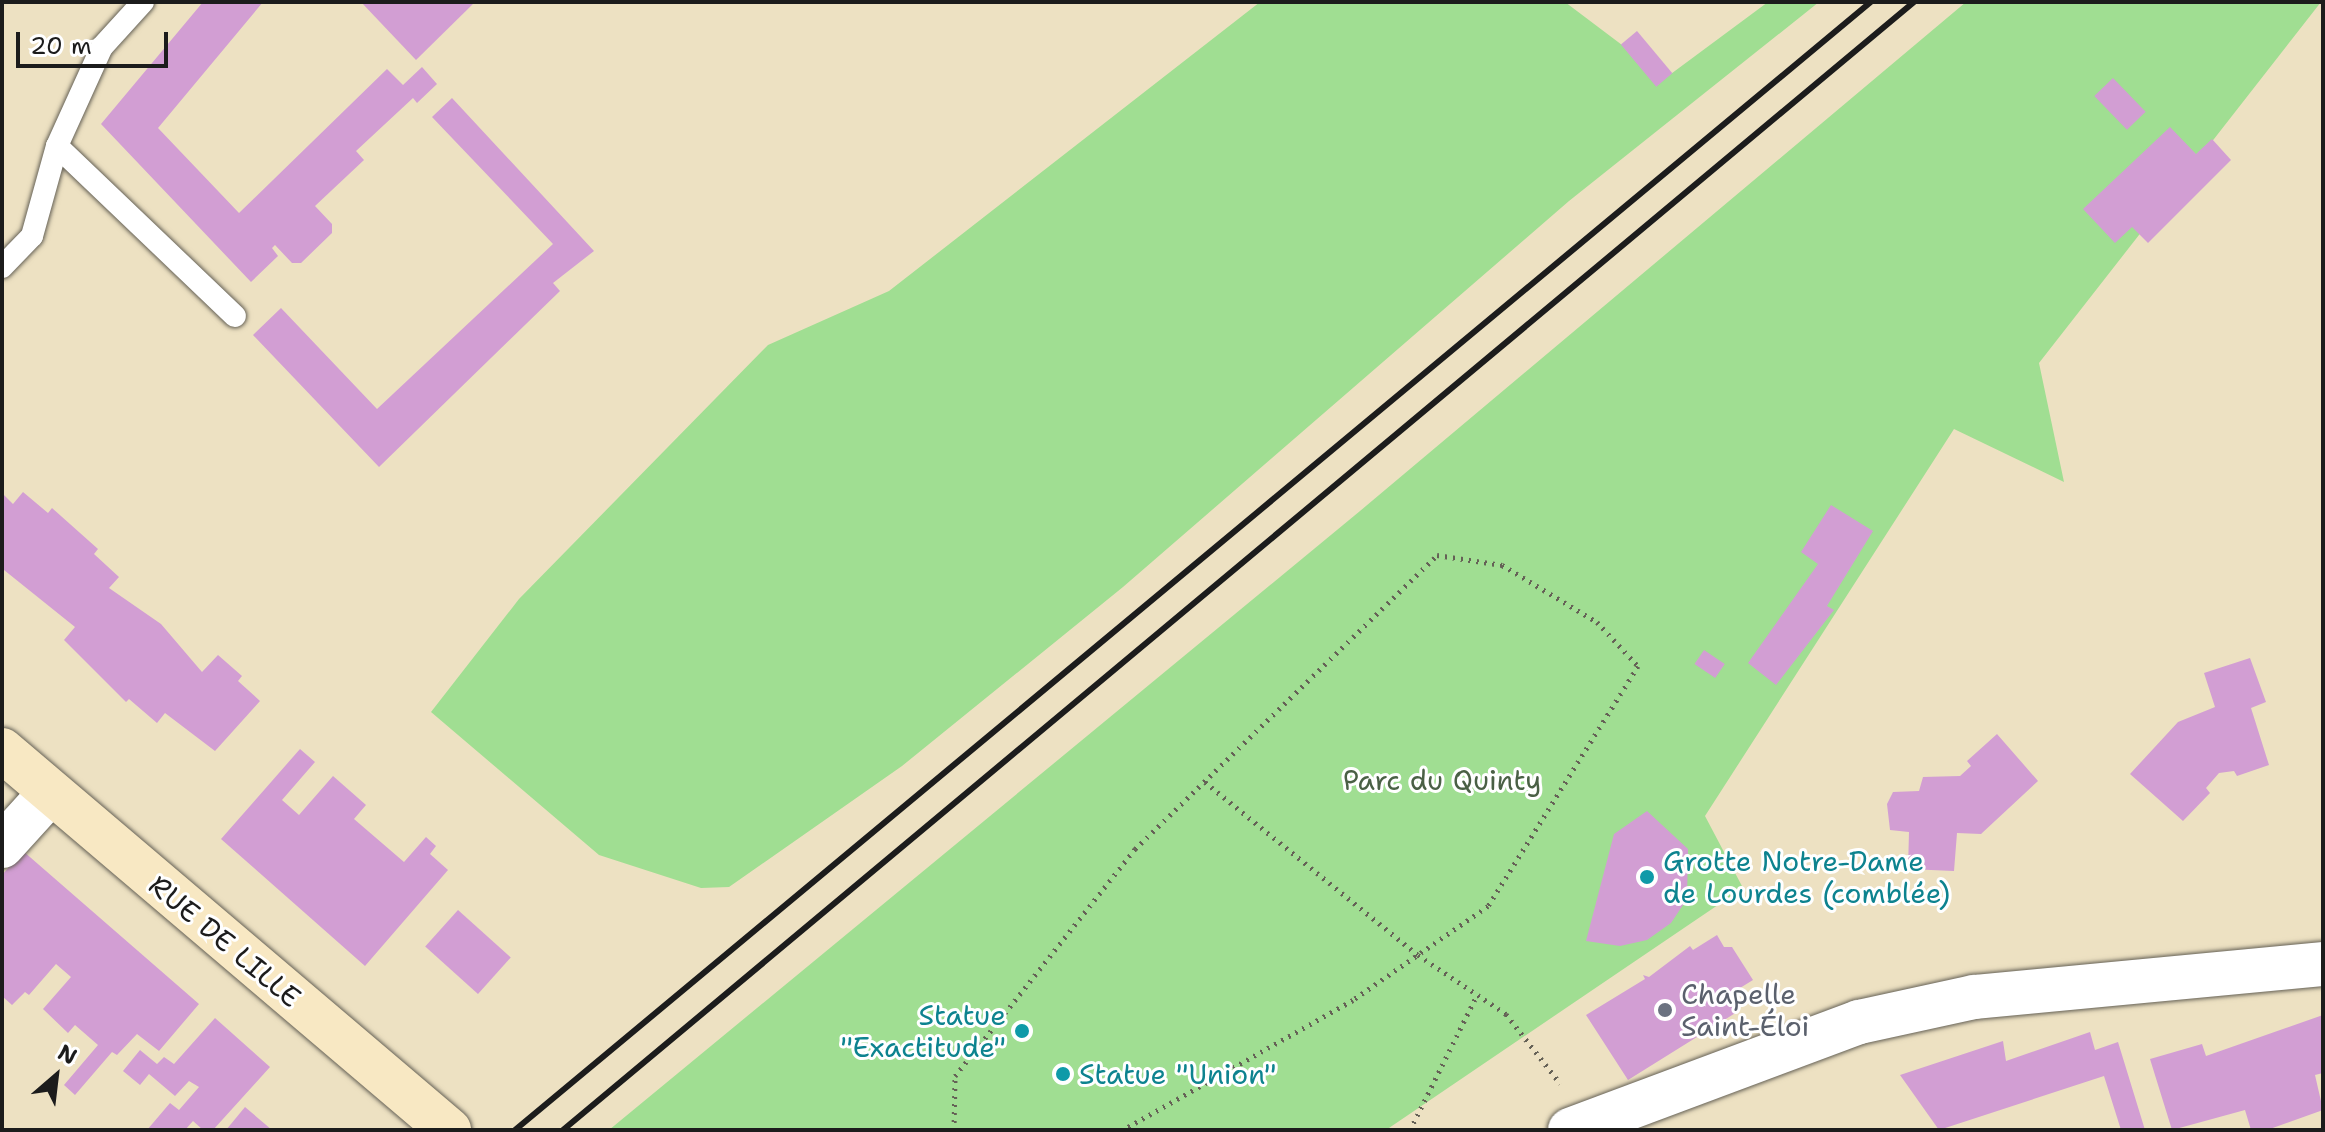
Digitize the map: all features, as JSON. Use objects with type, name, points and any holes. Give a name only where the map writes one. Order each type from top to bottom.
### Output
[{"type":"main road","name":"RUE DE LILLE","points":[[2,750],[449,1130]]},
{"type":"street","points":[[2,846],[50,793]]},
{"type":"street","points":[[1570,1130],[1888,1016],[1974,997],[2323,964]]},
{"type":"lane","points":[[2,267],[32,236],[57,146],[102,47],[143,2]]},
{"type":"lane","points":[[57,146],[235,316]]},
{"type":"path","points":[[954,1130],[955,1076],[1135,849],[1437,555],[1502,565],[1597,622],[1638,666],[1488,906],[1353,1000],[1122,1130]]},
{"type":"path","points":[[1205,782],[1418,955],[1506,1014],[1535,1049]]},
{"type":"path","points":[[1410,1130],[1477,995]]},
{"type":"green space","points":[[1260,2],[1565,2],[1622,45],[1656,85],[1768,2],[1819,2],[1569,201],[1123,587],[902,766],[729,887],[701,888],[599,855],[431,712],[519,599],[768,345],[889,291]]},
{"type":"green space","name":"Parc du Quinty","points":[[1966,2],[2321,2],[2039,363],[2064,482],[1954,429],[1705,816],[1743,888],[1386,1130],[609,1130],[1360,511]]},
{"type":"building","points":[[203,2],[263,2],[158,128],[239,213],[387,69],[403,85],[422,67],[437,84],[417,103],[413,98],[356,151],[364,160],[315,206],[332,224],[332,233],[301,263],[292,263],[275,245],[272,248],[278,256],[251,282],[101,124]]},
{"type":"building","points":[[361,2],[475,2],[416,60]]},
{"type":"building","points":[[1637,31],[1672,73],[1656,87],[1621,44]]},
{"type":"building","points":[[2113,78],[2146,112],[2127,130],[2094,96]]},
{"type":"building","points":[[452,98],[594,251],[553,283],[560,291],[379,467],[253,335],[281,308],[377,409],[553,244],[432,117]]},
{"type":"building","points":[[2170,127],[2196,154],[2212,139],[2231,160],[2148,243],[2132,227],[2115,243],[2083,209]]},
{"type":"building","points":[[23,492],[48,513],[52,508],[98,549],[94,554],[119,577],[109,588],[161,624],[202,672],[218,655],[242,676],[238,681],[260,701],[215,751],[165,713],[157,723],[129,699],[126,702],[64,640],[75,627],[4,570],[2,493],[13,504]]},
{"type":"building","points":[[1831,505],[1873,531],[1827,606],[1834,610],[1776,685],[1748,663],[1818,564],[1801,552]]},
{"type":"building","points":[[1704,650],[1725,664],[1715,678],[1694,664]]},
{"type":"building","points":[[2250,658],[2266,702],[2251,708],[2269,765],[2237,776],[2234,771],[2219,773],[2206,788],[2210,793],[2183,821],[2130,774],[2178,722],[2215,707],[2204,673]]},
{"type":"building","points":[[1997,734],[2038,781],[1981,834],[1957,833],[1954,871],[1908,869],[1909,832],[1890,830],[1887,804],[1893,792],[1919,791],[1923,777],[1960,776],[1971,766],[1967,761]]},
{"type":"building","points":[[300,749],[315,762],[282,800],[299,815],[333,776],[366,805],[354,819],[404,862],[426,837],[436,846],[430,854],[448,870],[365,966],[221,839]]},
{"type":"building","name":"Grotte Notre-Dame de Lourdes (comblée)","points":[[1647,811],[1688,849],[1687,899],[1671,923],[1647,940],[1620,946],[1586,941],[1614,834]]},
{"type":"building","points":[[23,851],[199,1004],[159,1051],[137,1034],[117,1055],[112,1052],[75,1095],[64,1085],[98,1045],[75,1025],[68,1033],[43,1009],[71,977],[56,964],[29,995],[25,992],[12,1005],[2,996],[2,875]]},
{"type":"building","points":[[458,910],[511,958],[478,994],[425,946]]},
{"type":"building","name":"Chapelle Saint-Éloi","points":[[1717,935],[1724,947],[1732,947],[1753,980],[1727,996],[1737,1012],[1628,1080],[1586,1015],[1645,979],[1643,975],[1649,977],[1690,946],[1693,950]]},
{"type":"building","points":[[2323,1015],[2323,1073],[2315,1075],[2323,1110],[2267,1130],[2251,1130],[2245,1110],[2172,1130],[2150,1059],[2202,1044],[2206,1056]]},
{"type":"building","points":[[215,1018],[270,1067],[213,1130],[203,1130],[193,1121],[185,1130],[147,1130],[170,1103],[179,1110],[199,1087],[189,1081],[175,1096],[149,1074],[140,1085],[123,1071],[140,1050],[157,1064],[164,1057],[174,1064]]},
{"type":"building","points":[[2090,1032],[2095,1050],[2118,1042],[2145,1130],[2121,1130],[2104,1076],[1939,1130],[1900,1075],[2003,1041],[2006,1061]]},
{"type":"building","points":[[245,1107],[272,1130],[226,1130]]},
{"type":"railway","points":[[515,1130],[1871,2]]},
{"type":"railway","points":[[563,1130],[1914,2]]},
{"type":"place","name":"Grotte Notre-Dame de Lourdes (comblée)","points":[[1647,877]]},
{"type":"place","name":"Chapelle Saint-Éloi","points":[[1665,1010]]},
{"type":"place","name":"Statue \"Exactitude\"","points":[[1022,1031]]},
{"type":"place","name":"Statue \"Union\"","points":[[1063,1074]]}]
